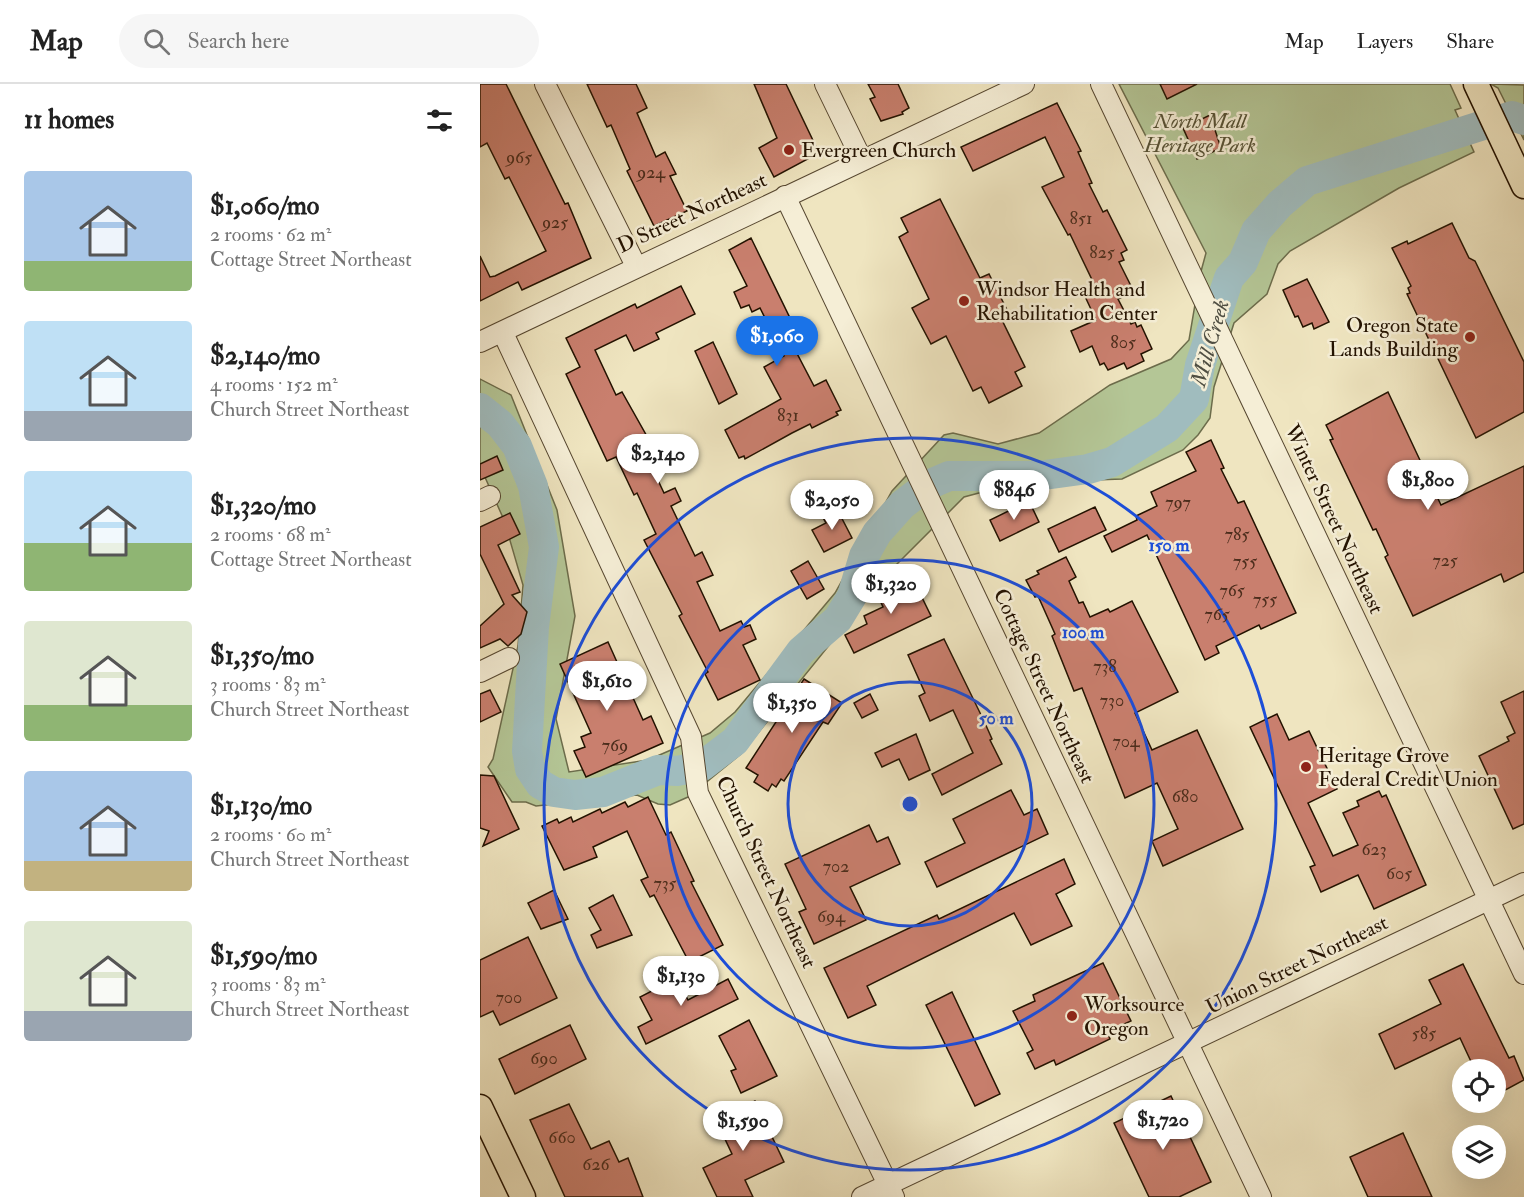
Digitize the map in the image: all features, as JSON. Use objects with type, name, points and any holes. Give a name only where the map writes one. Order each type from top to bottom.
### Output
[{"type":"main road","points":[[1478,89],[1524,186]]},
{"type":"main road","points":[[480,1107],[523,1197]]},
{"type":"street","points":[[545,84],[636,266]]},
{"type":"street","points":[[825,84],[862,160]]},
{"type":"street","name":"D Street Northeast","points":[[480,342],[503,333],[636,266],[1024,84]]},
{"type":"street","name":"Winter Street Northeast","points":[[1101,84],[1524,975]]},
{"type":"street","name":"Cottage Street Northeast","points":[[785,196],[1261,1197]]},
{"type":"street","name":"Church Street Northeast","points":[[503,333],[691,737],[698,793],[891,1190]]},
{"type":"street","points":[[480,672],[509,658]]},
{"type":"street","name":"Union Street Northeast","points":[[862,1197],[891,1190],[1524,883]]},
{"type":"green space","name":"North Mall Heritage Park","points":[[1119,84],[1450,84],[1461,108],[1455,110],[1474,152],[1399,188],[1290,251],[1278,264],[1267,294],[1234,323],[1214,387],[1210,418],[1183,450],[1122,479],[1066,481],[990,490],[964,497],[886,575],[741,754],[688,797],[670,805],[658,804],[637,795],[536,806],[526,802],[512,802],[488,767],[493,759],[518,646],[523,585],[504,520],[480,466],[480,379],[511,395],[557,510],[575,616],[556,719],[569,772],[648,760],[710,733],[735,712],[835,593],[892,491],[944,435],[953,433],[998,444],[1039,433],[1110,385],[1171,359],[1189,340],[1206,253]]},
{"type":"green space","points":[[1491,84],[1524,85],[1524,140],[1498,88]]},
{"type":"building","points":[[480,84],[506,84],[565,204],[568,203],[591,258],[522,290],[518,282],[480,301],[480,256],[490,277],[546,251],[509,177],[505,179],[487,143],[480,147]]},
{"type":"building","points":[[587,84],[636,84],[647,108],[637,113],[656,157],[665,152],[676,174],[670,176],[687,211],[654,226],[627,171],[630,169],[611,125],[607,127]]},
{"type":"building","points":[[754,84],[786,84],[819,153],[774,177],[759,148],[777,138]]},
{"type":"building","points":[[868,84],[898,84],[909,108],[902,112],[903,114],[881,121],[870,99],[875,97]]},
{"type":"building","points":[[1160,84],[1197,84],[1167,99]]},
{"type":"building","points":[[1057,103],[1081,151],[1078,152],[1092,183],[1089,184],[1103,212],[1107,210],[1127,250],[1121,253],[1124,260],[1119,262],[1134,292],[1118,299],[1131,324],[1135,322],[1137,327],[1141,325],[1152,349],[1141,354],[1144,361],[1127,369],[1124,363],[1108,370],[1104,363],[1100,365],[1092,346],[1080,352],[1071,331],[1096,320],[1083,292],[1095,286],[1070,234],[1068,235],[1042,187],[1064,177],[1045,137],[973,171],[961,147]]},
{"type":"building","points":[[1210,115],[1221,148],[1197,159],[1183,128]]},
{"type":"building","name":"Windsor Health and Rehabilitation Center","points":[[940,199],[980,278],[989,274],[1009,314],[1001,318],[1025,367],[1015,372],[1022,386],[989,403],[981,387],[973,391],[946,336],[931,344],[912,308],[929,299],[899,237],[908,232],[901,218]]},
{"type":"building","name":"Oregon State Lands Building","points":[[1452,223],[1469,258],[1475,261],[1524,362],[1524,412],[1476,438],[1407,294],[1410,293],[1408,288],[1411,286],[1392,248],[1407,241],[1408,244]]},
{"type":"building","points":[[751,238],[792,322],[795,321],[801,334],[790,340],[814,386],[826,380],[841,410],[836,412],[838,415],[812,428],[810,424],[745,459],[744,456],[739,458],[725,430],[781,399],[764,367],[784,356],[760,308],[752,312],[749,305],[741,308],[734,292],[747,286],[729,250]]},
{"type":"building","points":[[1307,279],[1329,322],[1314,329],[1312,323],[1303,327],[1298,316],[1295,317],[1283,290]]},
{"type":"building","points":[[681,286],[695,314],[656,333],[659,339],[634,351],[626,335],[595,350],[616,395],[622,392],[649,440],[641,444],[664,493],[675,488],[681,501],[671,506],[695,556],[702,552],[713,575],[697,582],[720,631],[741,621],[744,627],[750,625],[756,639],[743,645],[760,680],[718,700],[705,674],[708,672],[679,616],[682,614],[644,540],[656,534],[637,493],[634,495],[616,457],[607,461],[566,374],[580,367],[566,338],[635,304],[637,308]]},
{"type":"building","points":[[713,342],[737,394],[719,404],[695,351]]},
{"type":"building","points":[[1388,392],[1441,505],[1524,466],[1524,572],[1504,582],[1501,574],[1413,616],[1385,557],[1388,555],[1376,529],[1373,530],[1330,440],[1333,439],[1326,425]]},
{"type":"building","points":[[1211,440],[1224,468],[1221,469],[1238,503],[1244,501],[1296,613],[1261,629],[1259,625],[1216,646],[1219,653],[1205,660],[1147,535],[1112,552],[1104,536],[1137,520],[1136,516],[1157,506],[1151,492],[1196,471],[1186,452]]},
{"type":"building","points":[[497,456],[503,470],[480,480],[480,464]]},
{"type":"building","points":[[1029,501],[1039,522],[1000,541],[990,520]]},
{"type":"building","points":[[1095,507],[1106,530],[1059,552],[1048,529]]},
{"type":"building","points":[[837,509],[852,538],[824,552],[812,530],[826,523],[822,516]]},
{"type":"building","points":[[510,513],[520,534],[498,545],[520,592],[512,595],[527,612],[521,634],[508,646],[500,639],[480,648],[480,626],[504,604],[480,554],[480,527]]},
{"type":"building","points":[[1066,557],[1076,577],[1069,581],[1079,603],[1083,602],[1090,617],[1108,609],[1110,612],[1132,601],[1178,692],[1135,713],[1152,750],[1197,730],[1243,829],[1163,866],[1152,841],[1178,829],[1157,783],[1125,798],[1082,688],[1074,691],[1052,636],[1055,634],[1038,596],[1035,597],[1026,580],[1039,574],[1037,571]]},
{"type":"building","points":[[808,561],[824,589],[807,599],[791,571]]},
{"type":"building","points":[[910,573],[931,616],[854,653],[845,635],[867,624],[864,616],[883,607],[879,598],[898,588],[894,580]]},
{"type":"building","points":[[944,639],[1002,764],[942,795],[932,774],[973,753],[953,710],[930,721],[919,696],[925,693],[908,655]]},
{"type":"building","points":[[608,642],[643,720],[651,716],[663,743],[586,777],[574,751],[585,747],[581,737],[591,733],[560,664]]},
{"type":"building","points":[[804,679],[842,703],[828,724],[823,722],[784,781],[781,779],[776,787],[772,784],[768,791],[754,782],[758,775],[746,768]]},
{"type":"building","points":[[490,690],[501,712],[480,722],[480,694]]},
{"type":"building","points":[[1524,691],[1524,824],[1513,829],[1479,756],[1509,741],[1507,737],[1515,733],[1501,702]]},
{"type":"building","points":[[870,694],[878,710],[862,718],[854,703]]},
{"type":"building","points":[[1277,714],[1289,740],[1309,731],[1337,789],[1308,803],[1333,856],[1358,845],[1343,813],[1359,806],[1357,801],[1379,791],[1382,797],[1386,795],[1426,885],[1374,909],[1358,875],[1321,892],[1310,867],[1315,865],[1250,727]]},
{"type":"building","points":[[916,734],[930,770],[909,780],[899,759],[882,767],[875,753]]},
{"type":"building","points":[[480,775],[494,776],[519,829],[483,846],[489,831],[480,828]]},
{"type":"building","points":[[1011,790],[1024,815],[1037,809],[1048,834],[937,887],[925,862],[965,843],[953,819]]},
{"type":"building","points":[[648,797],[666,835],[671,832],[694,881],[691,882],[723,945],[689,962],[654,895],[650,897],[641,880],[648,877],[627,831],[593,847],[597,857],[564,870],[542,826],[557,819],[559,823],[571,817],[573,822],[600,809],[602,813],[625,802],[628,807]]},
{"type":"building","points":[[869,825],[877,842],[888,837],[900,864],[850,887],[866,920],[814,944],[799,912],[806,909],[785,864]]},
{"type":"building","points":[[1064,859],[1075,884],[1056,894],[1072,926],[1031,945],[1014,913],[867,986],[876,1005],[848,1018],[824,968],[937,915],[939,919]]},
{"type":"building","points":[[554,890],[568,919],[541,929],[528,903]]},
{"type":"building","points":[[613,895],[632,935],[597,948],[591,935],[601,930],[589,908]]},
{"type":"building","points":[[528,937],[557,998],[500,1025],[493,1011],[480,1017],[480,960]]},
{"type":"building","name":"Worksource Oregon","points":[[1103,963],[1131,1021],[1107,1032],[1110,1039],[1056,1065],[1054,1060],[1035,1069],[1027,1053],[1033,1050],[1013,1011],[1035,1001],[1033,995]]},
{"type":"building","points":[[1463,964],[1509,1058],[1514,1056],[1524,1080],[1506,1090],[1506,1059],[1470,1059],[1460,1038],[1395,1069],[1379,1034],[1441,1004],[1429,980]]},
{"type":"building","points":[[677,978],[688,1000],[728,979],[738,999],[646,1044],[638,1027],[652,1020],[640,997]]},
{"type":"building","points":[[952,992],[1000,1094],[975,1106],[926,1005]]},
{"type":"building","points":[[749,1020],[777,1076],[741,1093],[731,1071],[736,1069],[719,1036]]},
{"type":"building","points":[[570,1025],[586,1059],[515,1094],[499,1059]]},
{"type":"building","points":[[1171,1096],[1211,1182],[1179,1197],[1149,1197],[1114,1123]]},
{"type":"building","points":[[755,1101],[784,1162],[745,1180],[753,1197],[717,1197],[703,1168],[732,1154],[716,1120]]},
{"type":"building","points":[[569,1104],[591,1149],[609,1141],[619,1162],[628,1158],[643,1197],[565,1197],[530,1120]]},
{"type":"building","points":[[1403,1133],[1432,1197],[1368,1197],[1350,1157]]},
{"type":"waterway","name":"Mill Creek","points":[[480,408],[500,424],[517,446],[533,486],[544,547],[534,627],[527,751],[530,769],[540,784],[554,792],[575,795],[603,792],[658,770],[677,771],[702,766],[735,741],[801,651],[838,619],[852,596],[864,556],[877,533],[902,505],[928,485],[949,476],[1037,476],[1088,469],[1112,462],[1167,428],[1194,399],[1200,365],[1229,278],[1243,262],[1256,231],[1280,204],[1307,181],[1512,116],[1524,120]]},
{"type":"place","name":"Evergreen Church","points":[[789,150]]},
{"type":"place","name":"Windsor Health and Rehabilitation Center","points":[[964,301]]},
{"type":"place","name":"Oregon State Lands Building","points":[[1470,337]]},
{"type":"place","name":"Heritage Grove Federal Credit Union","points":[[1306,767]]},
{"type":"place","name":"Worksource Oregon","points":[[1072,1016]]}]
